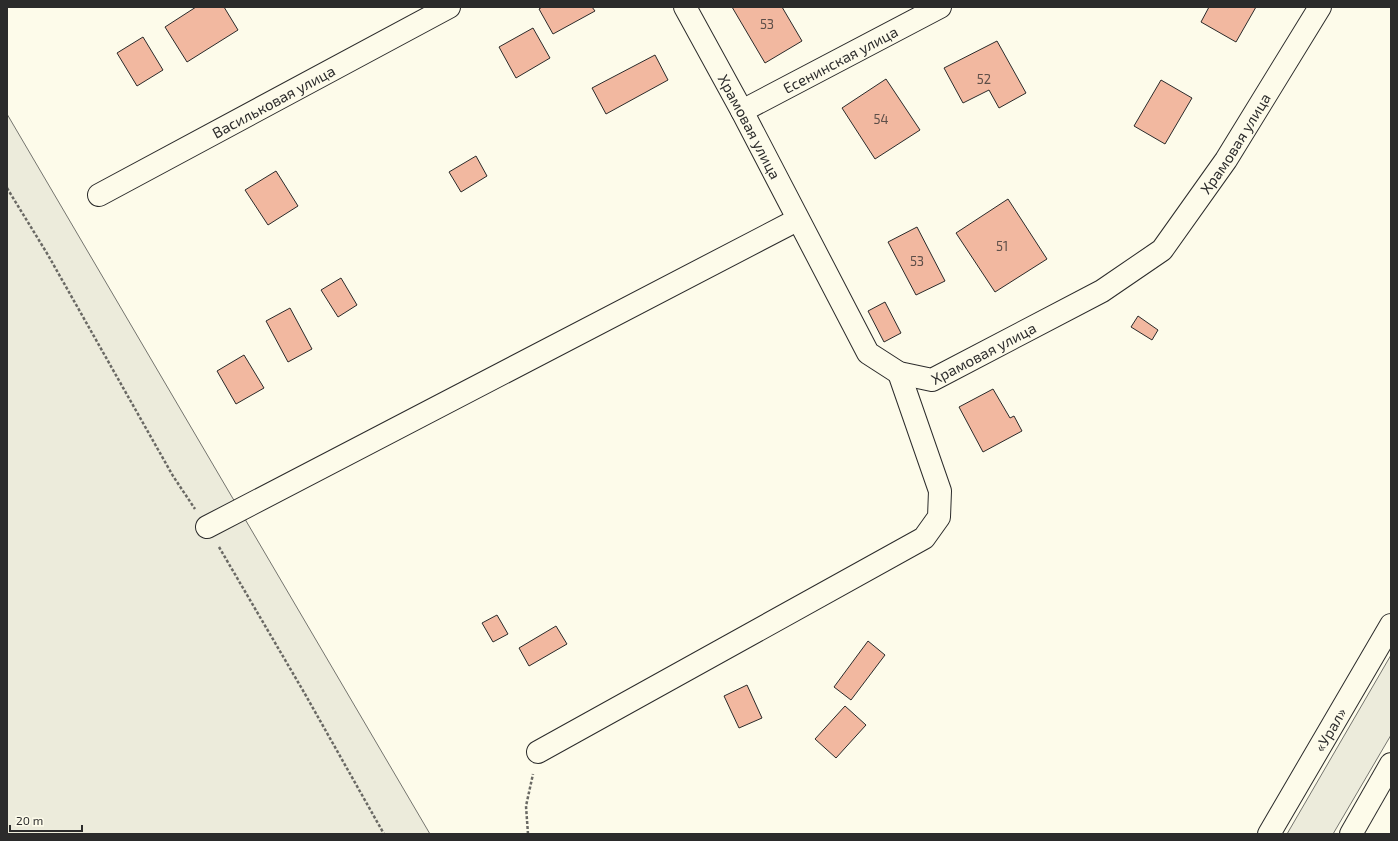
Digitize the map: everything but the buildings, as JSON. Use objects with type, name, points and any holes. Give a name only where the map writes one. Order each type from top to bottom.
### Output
[{"type":"street","name":"Васильковая улица","points":[[98,195],[449,7]]},
{"type":"street","name":"Храмовая улица","points":[[685,7],[742,111],[797,220],[868,352],[899,373],[932,380],[1102,291],[1162,250],[1226,160],[1320,7]]},
{"type":"street","name":"Есенинская улица","points":[[742,111],[940,7]]},
{"type":"street","points":[[207,527],[797,220]]},
{"type":"street","points":[[538,752],[924,538],[939,517],[940,491],[899,373]]},
{"type":"street","name":"«Урал»","points":[[1269,834],[1391,625]]},
{"type":"street","points":[[1351,834],[1391,764]]},
{"type":"path","points":[[528,834],[526,806],[538,752]]},
{"type":"shaded area","points":[[7,114],[430,834],[7,834]]},
{"type":"shaded area","points":[[1391,655],[1391,735],[1333,834],[1287,834]]}]
